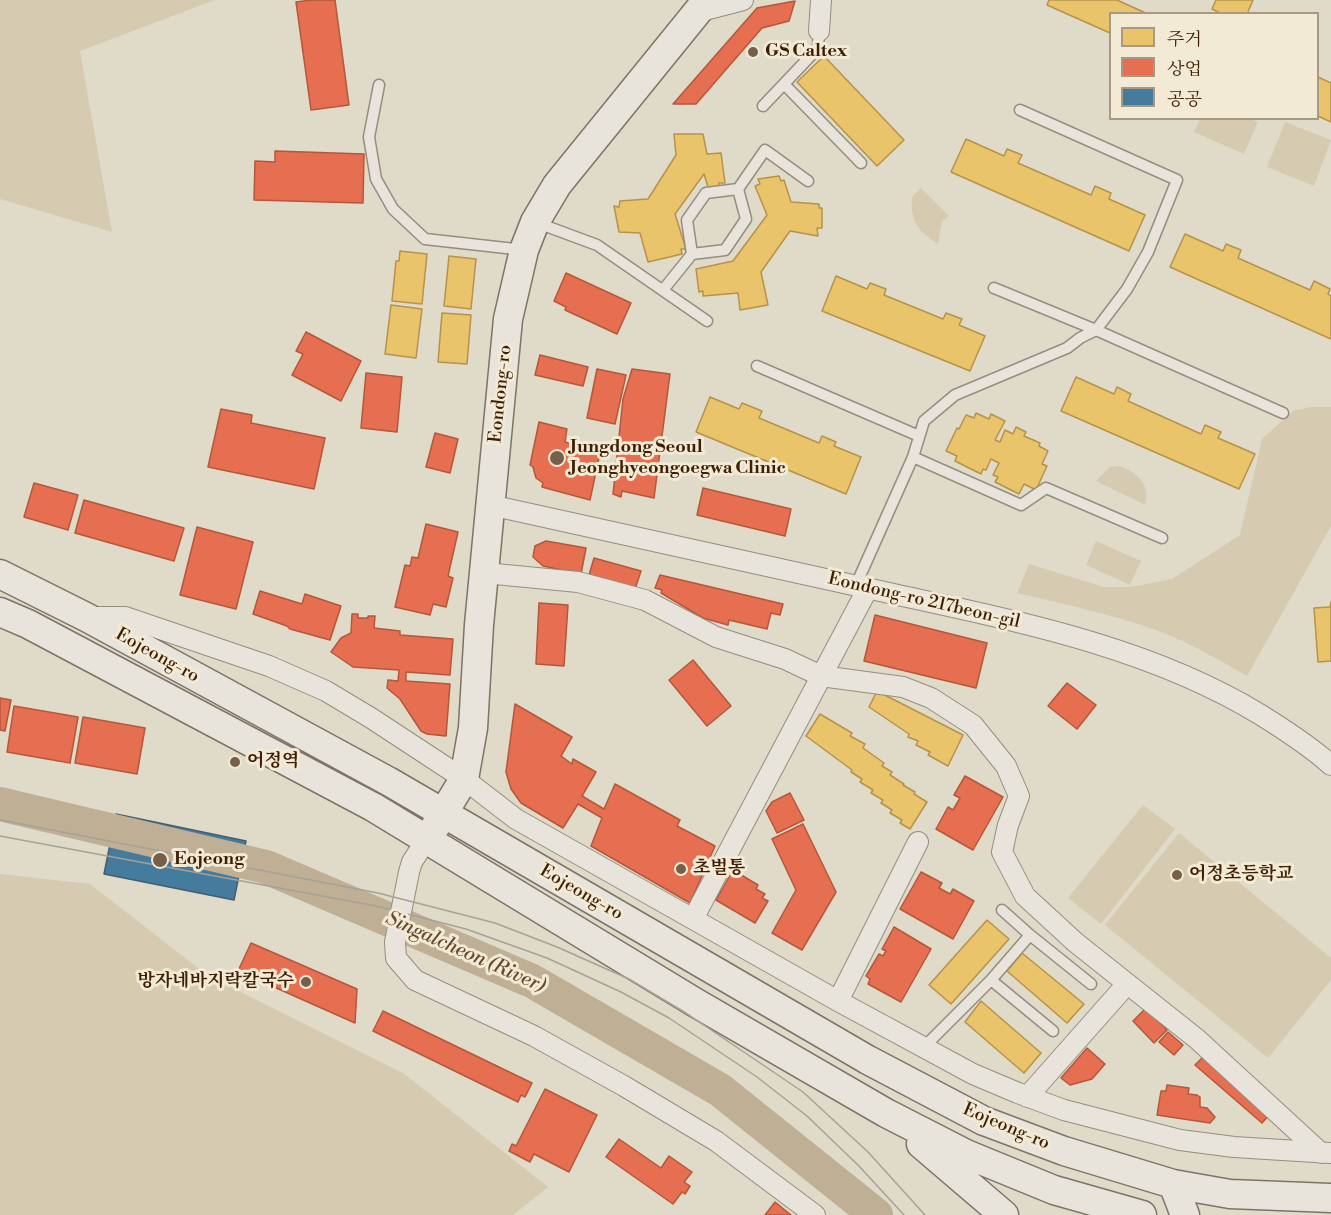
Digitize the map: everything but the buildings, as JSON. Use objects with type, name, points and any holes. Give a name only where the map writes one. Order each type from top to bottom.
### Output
[{"type":"main road","name":"Eondong-ro","points":[[426,840],[464,779],[473,728],[479,625],[508,318],[524,250],[535,222],[556,185],[702,6]]},
{"type":"main road","name":"Eojeong-ro","points":[[0,574],[86,617],[444,813],[868,1060],[984,1121],[1064,1151],[1173,1184],[1230,1194],[1331,1198]]},
{"type":"main road","name":"Eojeong-ro","points":[[0,612],[28,624],[373,807],[696,1003],[886,1113],[966,1154],[1043,1186],[1143,1215]]},
{"type":"main road","points":[[886,1113],[1004,1215]]},
{"type":"main road","points":[[1143,1215],[1173,1184],[1185,1215]]},
{"type":"street","points":[[702,6],[743,0]]},
{"type":"street","points":[[819,31],[821,0]]},
{"type":"street","name":"Eondong-ro 217beon-gil","points":[[490,505],[862,586],[1101,644],[1172,669],[1206,684],[1297,738],[1331,765]]},
{"type":"street","points":[[485,573],[578,582],[645,600],[716,637],[785,659],[821,676],[903,687],[931,698],[973,725],[1006,766],[1019,796],[1008,825],[1002,852],[1025,896],[1075,942],[1197,1039],[1326,1153]]},
{"type":"street","points":[[693,919],[821,676],[862,586]]},
{"type":"street","points":[[86,617],[125,616],[269,666],[326,691],[464,779],[516,819],[838,1001],[973,1074],[1064,1110],[1180,1140],[1234,1147],[1326,1153]]},
{"type":"street","points":[[426,840],[412,862],[395,942],[396,958],[415,980],[534,1036],[624,1086],[716,1141],[815,1215]]},
{"type":"street","points":[[838,1001],[918,842]]},
{"type":"street","points":[[1027,1097],[1128,984]]},
{"type":"lane","points":[[763,106],[818,48],[819,31]]},
{"type":"lane","points":[[784,84],[861,163]]},
{"type":"lane","points":[[379,85],[369,137],[376,179],[393,209],[425,239],[524,250]]},
{"type":"lane","points":[[862,586],[913,457],[924,421],[955,395],[1067,348],[1096,330],[1127,289],[1148,252],[1178,180],[1020,110]]},
{"type":"lane","points":[[692,254],[687,220],[706,193],[738,189],[765,150],[808,181]]},
{"type":"lane","points":[[663,290],[692,254],[725,250],[746,219],[738,189]]},
{"type":"lane","points":[[535,222],[597,245],[707,321]]},
{"type":"lane","points":[[994,288],[1096,330],[1283,413]]},
{"type":"lane","points":[[757,366],[919,436]]},
{"type":"lane","points":[[913,457],[1021,505],[1046,488],[1162,538]]},
{"type":"lane","points":[[1002,910],[1091,984]]},
{"type":"lane","points":[[924,1047],[991,980],[1030,935]]},
{"type":"lane","points":[[991,980],[1053,1031]]},
{"type":"shaded area","points":[[0,0],[215,0],[80,51],[112,232],[0,199]]},
{"type":"shaded area","points":[[1200,120],[1253,120],[1258,122],[1244,154],[1194,132]]},
{"type":"shaded area","points":[[1285,122],[1331,140],[1314,186],[1267,167]]},
{"type":"shaded area","points":[[921,188],[949,216],[942,221],[938,244],[920,230],[912,213],[912,197]]},
{"type":"shaded area","points":[[1310,407],[1331,407],[1331,526],[1247,676],[1191,645],[1156,630],[1105,614],[1017,593],[1029,564],[1104,587],[1131,587],[1172,579],[1240,535],[1262,439],[1293,411]]},
{"type":"shaded area","points":[[1120,466],[1132,472],[1141,481],[1146,491],[1145,505],[1096,481],[1110,467]]},
{"type":"shaded area","points":[[1096,541],[1141,561],[1130,585],[1086,565]]},
{"type":"shaded area","points":[[1143,805],[1175,829],[1101,924],[1068,898]]},
{"type":"shaded area","points":[[1179,833],[1331,958],[1331,980],[1268,1058],[1105,925]]},
{"type":"shaded area","points":[[0,874],[90,884],[207,975],[403,1073],[548,1187],[513,1215],[0,1215]]},
{"type":"waterway","name":"Singalcheon (River)","points":[[0,804],[266,867],[532,981],[720,1090],[876,1215]]},
{"type":"tram line","points":[[0,820],[378,893],[495,923],[557,947],[629,979],[686,1013],[803,1092],[868,1152],[925,1215]]},
{"type":"tram line","points":[[0,836],[376,906],[466,929],[547,958],[621,992],[669,1018],[757,1077],[807,1116],[859,1166],[904,1215]]},
{"type":"place","name":"GS Caltex","points":[[753,52]]},
{"type":"place","name":"Jungdong Seoul Jeonghyeongoegwa Clinic","points":[[557,458]]},
{"type":"place","name":"어정역","points":[[235,762]]},
{"type":"place","name":"Eojeong","points":[[160,860]]},
{"type":"place","name":"초벌통","points":[[681,869]]},
{"type":"place","name":"어정초등학교","points":[[1177,875]]},
{"type":"place","name":"방자네바지락칼국수","points":[[306,982]]}]
